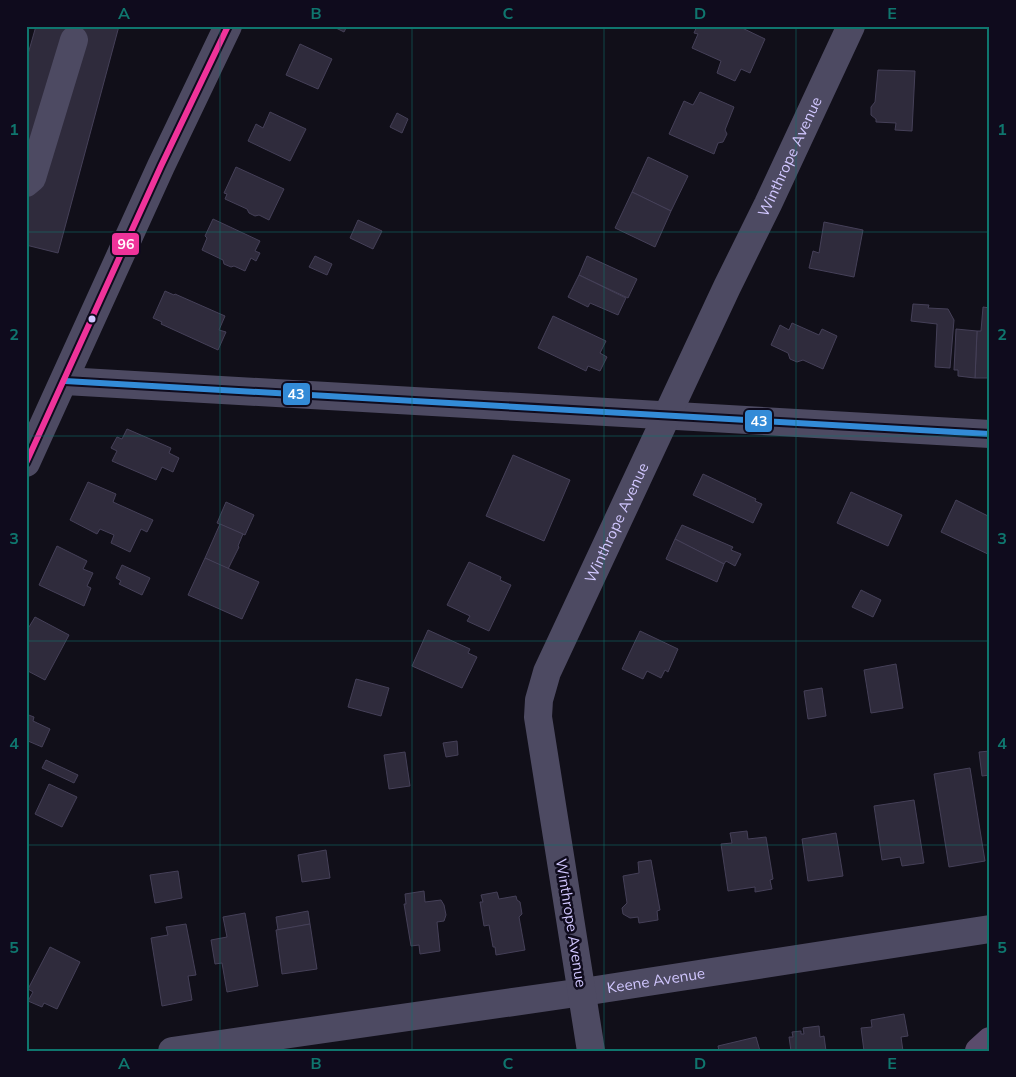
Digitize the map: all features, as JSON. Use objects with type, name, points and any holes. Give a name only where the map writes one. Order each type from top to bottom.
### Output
[{"type":"main road","points":[[979,1051],[990,1041]]},
{"type":"street","points":[[26,463],[161,166],[228,26]]},
{"type":"street","name":"Winthrope Avenue","points":[[591,1051],[538,718],[538,700],[547,672],[851,26]]},
{"type":"street","points":[[26,183],[32,178],[74,40]]},
{"type":"street","points":[[65,380],[990,434]]},
{"type":"street","name":"Keene Avenue","points":[[172,1051],[583,992],[990,929]]},
{"type":"building","points":[[36,26],[119,26],[58,253],[26,245],[26,61]]},
{"type":"building","points":[[332,26],[347,26],[344,32]]},
{"type":"building","points":[[697,26],[738,26],[765,39],[750,73],[741,69],[735,81],[717,73],[721,61],[692,48],[698,34],[694,33]]},
{"type":"building","points":[[300,44],[332,59],[318,89],[286,75]]},
{"type":"building","points":[[878,70],[915,71],[912,131],[895,130],[896,123],[876,122],[876,119],[871,115],[871,107],[875,102]]},
{"type":"building","points":[[700,92],[734,107],[725,130],[727,134],[723,142],[718,143],[714,154],[669,134],[684,101],[693,105]]},
{"type":"building","points":[[270,112],[306,129],[290,161],[248,141],[256,124],[263,128]]},
{"type":"building","points":[[397,113],[408,119],[402,133],[390,127]]},
{"type":"building","points":[[648,157],[688,176],[671,211],[632,192]]},
{"type":"building","points":[[236,167],[284,189],[269,220],[259,215],[255,216],[249,213],[247,209],[225,199],[227,194],[224,193]]},
{"type":"building","points":[[632,192],[671,211],[655,247],[615,228]]},
{"type":"building","points":[[213,219],[260,241],[255,251],[260,253],[256,261],[251,258],[245,271],[224,264],[223,260],[202,250],[207,238],[205,236]]},
{"type":"building","points":[[358,220],[382,231],[373,249],[350,238]]},
{"type":"building","points":[[824,222],[863,230],[854,277],[809,268],[813,251],[819,253]]},
{"type":"building","points":[[315,256],[332,264],[327,275],[309,267]]},
{"type":"building","points":[[587,256],[637,279],[628,298],[579,275]]},
{"type":"building","points":[[579,275],[626,298],[618,315],[590,303],[588,307],[568,297]]},
{"type":"building","points":[[165,291],[225,316],[219,330],[226,332],[218,350],[161,324],[162,322],[153,318]]},
{"type":"building","points":[[913,304],[929,305],[928,308],[948,309],[954,320],[950,368],[935,367],[937,324],[911,321]]},
{"type":"building","points":[[983,307],[990,308],[990,378],[975,378],[977,331],[981,331]]},
{"type":"building","points":[[553,316],[606,341],[600,353],[607,357],[600,371],[588,366],[586,371],[538,348]]},
{"type":"building","points":[[792,323],[819,335],[822,329],[837,336],[823,369],[803,360],[797,362],[790,359],[788,353],[771,345],[780,325],[789,330]]},
{"type":"building","points":[[956,329],[977,331],[975,378],[958,376],[958,370],[954,370]]},
{"type":"building","points":[[127,429],[171,448],[169,453],[179,458],[173,472],[162,467],[156,480],[112,461],[117,451],[111,448],[117,437],[122,439]]},
{"type":"building","points":[[513,455],[570,480],[544,541],[486,516]]},
{"type":"building","points":[[703,474],[756,499],[755,501],[762,504],[753,523],[693,495]]},
{"type":"building","points":[[88,482],[116,494],[113,502],[153,520],[147,532],[141,529],[130,552],[111,543],[114,535],[100,529],[97,534],[70,520]]},
{"type":"building","points":[[851,492],[902,515],[888,546],[837,523]]},
{"type":"building","points":[[956,500],[990,517],[990,555],[941,532]]},
{"type":"building","points":[[226,502],[254,515],[245,535],[217,523]]},
{"type":"building","points":[[220,524],[243,534],[228,569],[205,558]]},
{"type":"building","points":[[682,525],[733,547],[731,550],[741,554],[735,566],[726,561],[724,564],[675,539]]},
{"type":"building","points":[[675,539],[724,564],[717,582],[666,559]]},
{"type":"building","points":[[57,546],[87,561],[83,569],[93,573],[87,586],[91,588],[84,606],[39,585]]},
{"type":"building","points":[[205,558],[259,582],[242,619],[188,595]]},
{"type":"building","points":[[469,562],[501,577],[500,580],[511,585],[489,631],[467,621],[470,616],[447,605]]},
{"type":"building","points":[[122,565],[150,578],[142,595],[119,584],[121,581],[116,578]]},
{"type":"building","points":[[861,590],[881,600],[873,617],[852,607]]},
{"type":"building","points":[[35,617],[69,635],[45,680],[26,670],[26,625],[29,627]]},
{"type":"building","points":[[428,630],[470,649],[468,653],[477,657],[462,688],[412,666]]},
{"type":"building","points":[[640,631],[678,649],[668,672],[665,670],[661,678],[647,671],[643,679],[622,669]]},
{"type":"building","points":[[896,664],[903,708],[871,713],[864,670]]},
{"type":"building","points":[[356,679],[389,688],[381,716],[348,707]]},
{"type":"building","points":[[822,688],[826,716],[808,719],[804,691]]},
{"type":"building","points":[[26,714],[34,717],[33,721],[50,729],[42,747],[28,741],[26,745]]},
{"type":"building","points":[[457,741],[458,755],[446,757],[443,743]]},
{"type":"building","points":[[990,751],[990,775],[982,776],[979,752]]},
{"type":"building","points":[[405,752],[410,786],[389,789],[384,755]]},
{"type":"building","points":[[46,760],[78,775],[74,783],[42,768]]},
{"type":"building","points":[[970,768],[985,861],[949,867],[934,774]]},
{"type":"building","points":[[49,784],[77,797],[62,827],[35,814]]},
{"type":"building","points":[[914,800],[924,863],[902,866],[900,857],[882,860],[874,806]]},
{"type":"building","points":[[747,831],[748,839],[766,837],[773,879],[770,880],[772,889],[755,892],[755,887],[728,891],[721,844],[732,843],[730,833]]},
{"type":"building","points":[[836,833],[843,876],[808,881],[802,839]]},
{"type":"building","points":[[326,850],[330,878],[302,882],[298,855]]},
{"type":"building","points":[[651,860],[660,910],[657,911],[658,920],[639,923],[638,917],[630,918],[623,914],[622,908],[627,903],[623,876],[639,873],[638,862]]},
{"type":"building","points":[[178,871],[182,898],[155,903],[150,875]]},
{"type":"building","points":[[424,891],[425,902],[441,900],[446,915],[444,921],[437,922],[440,951],[420,954],[419,945],[411,946],[404,904],[406,904],[405,894]]},
{"type":"building","points":[[497,892],[499,899],[516,896],[520,902],[522,914],[519,917],[525,950],[496,955],[489,925],[484,926],[480,902],[483,902],[481,895]]},
{"type":"building","points":[[308,911],[310,924],[278,930],[276,917]]},
{"type":"building","points":[[245,913],[258,986],[227,992],[222,963],[215,964],[211,940],[227,937],[223,917]]},
{"type":"building","points":[[186,924],[196,975],[188,976],[192,1000],[162,1006],[151,938],[168,935],[166,927]]},
{"type":"building","points":[[310,924],[317,969],[282,974],[276,930]]},
{"type":"building","points":[[50,947],[80,962],[57,1009],[44,1003],[42,1007],[28,1001],[33,992],[28,989]]},
{"type":"building","points":[[904,1014],[908,1036],[901,1037],[903,1051],[864,1051],[861,1028],[872,1027],[871,1020]]},
{"type":"building","points":[[819,1026],[820,1037],[824,1036],[826,1051],[791,1051],[789,1037],[793,1037],[792,1032],[801,1031],[801,1034],[804,1034],[803,1028]]},
{"type":"building","points":[[756,1037],[760,1051],[719,1051],[718,1046]]},
{"type":"transit line","name":"96","points":[[26,463],[161,166],[228,26]]},
{"type":"transit line","name":"43","points":[[65,381],[990,434]]}]
